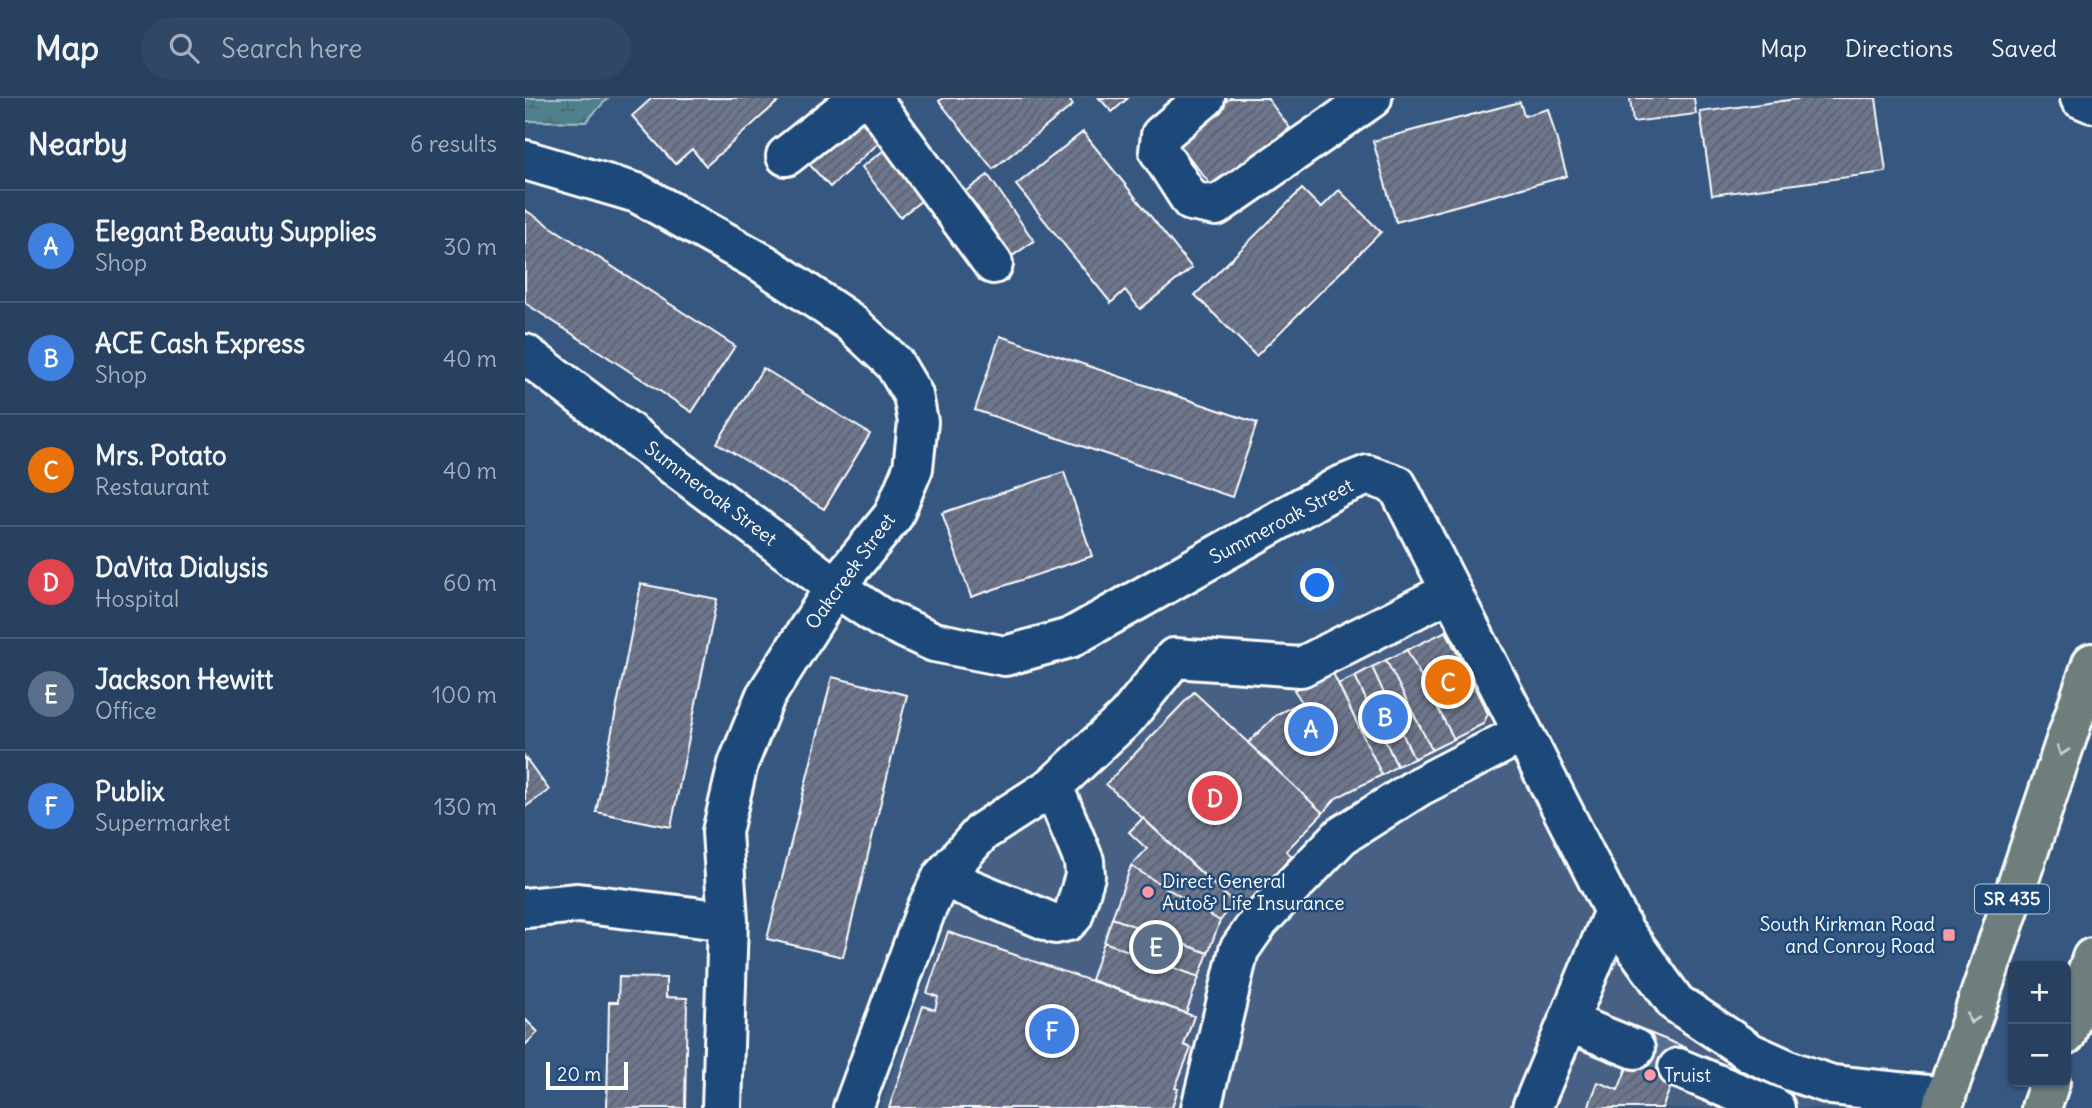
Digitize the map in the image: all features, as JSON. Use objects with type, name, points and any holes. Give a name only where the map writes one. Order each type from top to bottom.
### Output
[{"type":"main road","name":"SR 435","points":[[1944,1102],[2092,663]]},
{"type":"main road","points":[[2070,1024],[2090,968]]},
{"type":"main road","points":[[2041,1108],[2048,1087]]},
{"type":"street","points":[[786,156],[859,98]]},
{"type":"street","points":[[871,98],[993,264]]},
{"type":"street","points":[[1205,98],[1161,135],[1159,151],[1191,201],[1216,206],[1373,98]]},
{"type":"street","points":[[2080,98],[2092,103]]},
{"type":"street","name":"Oakcreek Street","points":[[527,160],[636,193],[764,264],[850,323],[894,363],[912,395],[918,422],[913,468],[893,516],[835,587],[765,697],[738,764],[722,832],[728,921],[722,1108]]},
{"type":"street","name":"Summeroak Street","points":[[525,354],[835,587],[880,617],[934,642],[1005,656],[1070,638],[1338,487],[1368,475],[1397,485],[1523,733],[1577,876],[1614,911],[1624,931],[1676,1003],[1752,1053],[1797,1092],[1832,1085],[1944,1102]]},
{"type":"street","points":[[853,1108],[926,910],[942,877],[982,832],[1053,786],[1127,716],[1174,658],[1301,667],[1451,591]]},
{"type":"street","points":[[1201,1108],[1239,950],[1260,920],[1341,836],[1420,786],[1523,733]]},
{"type":"street","points":[[942,877],[1055,924],[1067,921],[1073,916],[1085,876],[1084,861],[1053,786]]},
{"type":"street","points":[[525,908],[578,903],[728,921]]},
{"type":"street","points":[[1532,1108],[1614,911]]},
{"type":"street","points":[[1568,1022],[1635,1049]]},
{"type":"street","points":[[1678,1068],[1775,1108]]},
{"type":"shaded area","points":[[1433,611],[1596,887],[1662,1008],[1839,1108],[880,1108],[965,868],[1017,833],[1183,677],[1283,686]]},
{"type":"green space","points":[[525,98],[608,98],[586,122],[525,121]]},
{"type":"building","points":[[652,98],[782,98],[706,166],[692,149],[675,164],[632,116]]},
{"type":"building","points":[[943,98],[1068,98],[1073,105],[993,169],[939,101]]},
{"type":"building","points":[[1099,98],[1128,98],[1112,112]]},
{"type":"building","points":[[1230,98],[1267,98],[1290,128],[1213,188],[1176,140]]},
{"type":"building","points":[[1630,98],[1694,98],[1696,114],[1633,122]]},
{"type":"building","points":[[1804,98],[1876,98],[1886,172],[1712,195],[1700,112]]},
{"type":"building","points":[[1520,102],[1524,116],[1548,109],[1567,176],[1396,222],[1373,141]]},
{"type":"building","points":[[859,119],[880,142],[830,187],[809,164]]},
{"type":"building","points":[[1083,132],[1192,268],[1140,309],[1125,290],[1111,303],[1016,185]]},
{"type":"building","points":[[887,148],[925,198],[900,217],[862,167]]},
{"type":"building","points":[[988,175],[1034,241],[1008,259],[962,194]]},
{"type":"building","points":[[1302,189],[1321,208],[1339,190],[1381,232],[1256,356],[1195,295]]},
{"type":"building","points":[[525,210],[735,346],[692,412],[525,303]]},
{"type":"building","points":[[1000,336],[1257,423],[1232,497],[975,410]]},
{"type":"building","points":[[763,368],[870,434],[824,509],[717,443]]},
{"type":"building","points":[[1064,472],[1092,556],[971,597],[942,513]]},
{"type":"building","points":[[641,584],[717,599],[671,827],[596,812]]},
{"type":"building","points":[[1446,631],[1488,714],[1483,724],[1454,739],[1407,650]]},
{"type":"building","points":[[1407,650],[1454,739],[1432,750],[1386,660]]},
{"type":"building","points":[[1386,660],[1432,750],[1414,759],[1372,667]]},
{"type":"building","points":[[1372,667],[1414,759],[1397,766],[1355,676]]},
{"type":"building","points":[[1332,671],[1382,775],[1336,798],[1323,813],[1248,743],[1277,714],[1302,702],[1294,690]]},
{"type":"building","points":[[1355,676],[1397,766],[1382,775],[1338,684]]},
{"type":"building","points":[[832,677],[907,695],[843,957],[767,939]]},
{"type":"building","points":[[1194,692],[1323,813],[1286,851],[1292,856],[1241,910],[1106,784]]},
{"type":"building","points":[[525,757],[549,790],[525,807]]},
{"type":"building","points":[[1143,818],[1234,903],[1220,921],[1131,866],[1147,849],[1129,832]]},
{"type":"building","name":"Direct General Auto& Life Insurance","points":[[1131,866],[1220,921],[1208,953],[1112,918]]},
{"type":"building","points":[[1112,918],[1208,953],[1199,977],[1104,942]]},
{"type":"building","points":[[948,932],[1194,1016],[1184,1045],[1191,1048],[1175,1088],[1178,1089],[1172,1108],[889,1108],[923,1006],[935,1010],[938,997],[927,993]]},
{"type":"building","points":[[1104,942],[1199,977],[1186,1013],[1091,980]]},
{"type":"building","points":[[619,977],[666,978],[666,997],[687,998],[685,1108],[607,1108],[609,1002],[618,1002]]},
{"type":"building","points":[[525,1019],[538,1032],[525,1045]]},
{"type":"building","name":"Truist","points":[[1642,1030],[1687,1048],[1662,1108],[1588,1108],[1598,1082],[1618,1090]]},
{"type":"tunnel","points":[[1635,1049],[1678,1068]]},
{"type":"place","name":"Mrs. Potato","points":[[1448,682]]},
{"type":"place","name":"ACE Cash Express","points":[[1385,717]]},
{"type":"place","name":"Elegant Beauty Supplies","points":[[1311,729]]},
{"type":"place","name":"DaVita Dialysis","points":[[1215,798]]},
{"type":"place","name":"Direct General Auto& Life Insurance","points":[[1148,892]]},
{"type":"place","name":"South Kirkman Road and Conroy Road","points":[[1949,935]]},
{"type":"place","name":"Jackson Hewitt","points":[[1156,947]]},
{"type":"place","name":"Publix","points":[[1052,1031]]},
{"type":"place","name":"Truist","points":[[1650,1075]]}]
